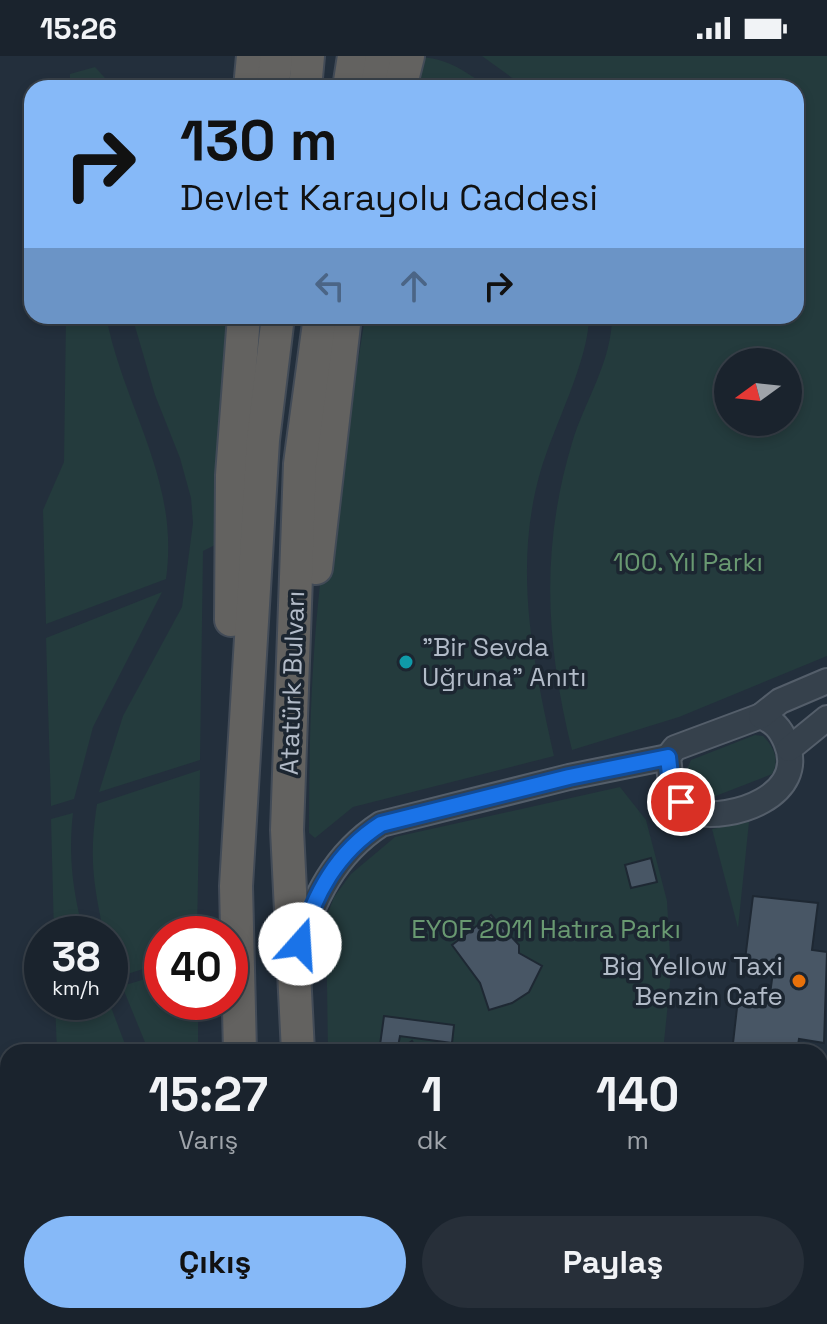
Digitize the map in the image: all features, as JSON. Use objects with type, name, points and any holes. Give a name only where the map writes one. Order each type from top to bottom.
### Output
[{"type":"highway","points":[[306,80],[308,56]]},
{"type":"highway","points":[[357,80],[376,62],[393,80]]},
{"type":"highway","points":[[236,886],[232,475],[243,324]]},
{"type":"highway","name":"Atatürk Bulvarı","points":[[240,1044],[236,886],[263,440],[277,324]]},
{"type":"highway","name":"Atatürk Bulvarı","points":[[298,1044],[287,830],[300,464],[319,324]]},
{"type":"highway","points":[[287,830],[344,324]]},
{"type":"street","points":[[294,969],[307,919],[335,863],[360,838],[381,824],[569,777],[668,757],[675,748],[761,716],[780,701],[827,681]]},
{"type":"street","points":[[668,757],[671,784],[681,802],[692,812],[706,816],[759,802],[777,792],[787,780],[789,749],[774,722],[761,716]]},
{"type":"street","points":[[789,749],[827,718]]},
{"type":"green space","points":[[399,56],[448,63],[478,80],[396,80]]},
{"type":"green space","name":"100. Yıl Parkı","points":[[482,56],[827,56],[827,656],[679,717],[572,750],[552,634],[551,559],[555,521],[572,443],[608,349],[612,324],[804,324],[804,80],[515,80]]},
{"type":"green space","points":[[95,67],[107,80],[70,80],[70,74]]},
{"type":"green space","points":[[66,324],[108,324],[158,476],[168,543],[166,579],[46,624],[43,510],[64,462]]},
{"type":"green space","points":[[134,324],[231,324],[220,412],[215,545],[203,551],[200,760],[99,792],[123,716],[182,607],[193,523],[191,498],[180,458],[155,395]]},
{"type":"green space","points":[[364,324],[588,324],[577,373],[540,473],[528,544],[527,580],[533,650],[554,756],[353,807],[315,838],[309,833],[309,796],[318,602]]},
{"type":"green space","points":[[162,592],[93,727],[74,799],[51,806],[46,638]]},
{"type":"green space","points":[[755,735],[763,736],[773,749],[776,764],[772,774],[708,799],[691,789],[687,769],[691,760]]},
{"type":"green space","points":[[200,770],[197,916],[144,916],[144,969],[128,974],[128,916],[101,916],[93,854],[97,804]]},
{"type":"green space","name":"EYOF 2011 Hatıra Parkı","points":[[620,787],[646,820],[667,901],[671,973],[664,1044],[328,1044],[326,918],[334,897],[351,874],[395,837]]},
{"type":"green space","points":[[73,813],[72,874],[80,916],[54,916],[51,819]]},
{"type":"green space","points":[[749,822],[738,928],[712,829]]},
{"type":"green space","points":[[144,979],[144,1020],[198,1020],[198,1044],[146,1044],[128,1001],[128,984]]},
{"type":"green space","points":[[56,1020],[116,1020],[125,1044],[57,1044]]},
{"type":"building","points":[[651,858],[657,882],[631,888],[625,865]]},
{"type":"building","name":"Big Yellow Taxi Benzin Cafe","points":[[753,896],[818,903],[812,950],[827,952],[824,1043],[799,1039],[798,1044],[733,1044],[738,999],[769,1002],[774,964],[745,960]]},
{"type":"building","points":[[491,915],[519,945],[519,953],[542,966],[529,992],[512,1003],[489,1010],[480,983],[452,945]]},
{"type":"building","points":[[384,1016],[454,1025],[452,1043],[400,1036],[398,1044],[380,1044]]},
{"type":"place","name":"\"Bir Sevda Uğruna\" Anıtı","points":[[406,662]]},
{"type":"place","name":"Big Yellow Taxi Benzin Cafe","points":[[799,981]]},
{"type":"route","points":[[300,944],[307,919],[335,863],[360,838],[381,824],[569,777],[668,757],[671,784],[681,802]]}]
